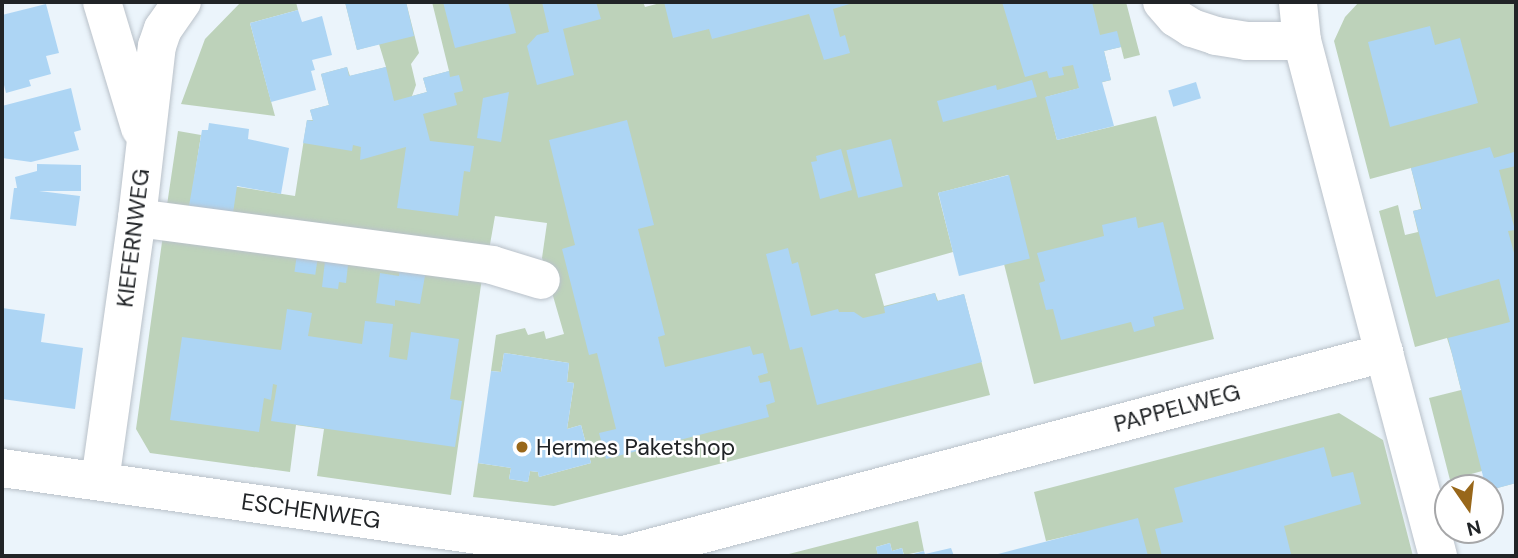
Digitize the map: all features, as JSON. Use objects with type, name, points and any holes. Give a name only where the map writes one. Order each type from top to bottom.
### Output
[{"type":"street","points":[[102,2],[144,140]]},
{"type":"street","name":"KIEFERNWEG","points":[[100,481],[137,218],[157,46],[163,29],[183,2]]},
{"type":"street","points":[[1162,2],[1192,28],[1216,36],[1246,41],[1302,41]]},
{"type":"street","points":[[1298,2],[1302,41],[1438,556]]},
{"type":"street","points":[[137,218],[492,265],[541,280]]},
{"type":"street","name":"PAPPELWEG","points":[[620,556],[1384,353]]},
{"type":"street","name":"ESCHENWEG","points":[[2,468],[620,556]]},
{"type":"green space","points":[[241,2],[296,2],[298,10],[250,23],[275,116],[181,104],[205,39]]},
{"type":"green space","points":[[345,2],[406,2],[419,53],[411,64],[416,85],[412,96],[427,92],[423,78],[449,71],[432,2],[643,2],[645,7],[664,2],[1126,2],[1140,55],[1124,59],[1121,47],[1104,51],[1111,80],[1046,97],[1057,140],[1156,116],[1214,339],[1034,384],[1004,264],[1008,175],[938,193],[953,252],[875,274],[884,306],[935,293],[938,301],[964,294],[990,395],[554,506],[473,497],[478,463],[511,468],[509,479],[528,482],[530,471],[538,472],[539,477],[591,463],[581,425],[567,429],[574,383],[567,382],[569,363],[504,353],[501,372],[491,371],[496,335],[525,328],[528,335],[544,331],[546,339],[564,334],[542,258],[547,223],[495,216],[489,250],[167,205],[178,131],[201,135],[194,180],[295,196],[307,120],[313,120],[310,110],[329,105],[321,74],[347,67],[350,76],[386,67],[379,44],[357,50]]},
{"type":"green space","points":[[1359,2],[1516,2],[1516,483],[1504,486],[1504,474],[1483,474],[1482,471],[1448,474],[1429,398],[1461,390],[1452,354],[1447,338],[1415,347],[1379,211],[1398,205],[1405,235],[1418,232],[1413,211],[1421,209],[1411,168],[1370,179],[1334,41],[1345,17]]},
{"type":"green space","points":[[163,235],[482,278],[451,495],[317,476],[324,429],[296,425],[290,472],[150,453],[136,429]]},
{"type":"green space","points":[[1339,413],[1383,440],[1413,556],[1087,556],[1081,533],[1046,541],[1034,492]]},
{"type":"green space","points":[[918,521],[924,551],[904,555],[902,548],[892,551],[890,543],[876,547],[878,555],[872,556],[781,556]]},
{"type":"building","points":[[345,2],[406,2],[414,36],[357,50]]},
{"type":"building","points":[[443,2],[508,2],[516,33],[455,48]]},
{"type":"building","points":[[542,2],[596,2],[601,19],[563,29],[574,75],[537,85],[527,46],[537,35],[549,32]]},
{"type":"building","points":[[664,2],[856,2],[833,9],[840,37],[845,35],[850,53],[824,60],[809,14],[712,39],[709,29],[673,38]]},
{"type":"building","points":[[1002,2],[1092,2],[1100,35],[1117,31],[1121,47],[1104,51],[1111,80],[1102,82],[1114,126],[1057,140],[1045,97],[1079,88],[1073,65],[1062,67],[1064,75],[1049,78],[1047,71],[1025,77]]},
{"type":"building","points":[[46,4],[59,53],[46,56],[51,74],[29,80],[31,86],[6,93],[2,77],[2,15]]},
{"type":"building","points":[[298,10],[302,22],[322,16],[332,55],[312,60],[315,70],[311,71],[316,90],[271,102],[250,23]]},
{"type":"building","points":[[1430,26],[1435,45],[1460,38],[1478,103],[1390,127],[1368,42]]},
{"type":"building","points":[[347,67],[349,76],[386,67],[394,101],[427,92],[423,78],[449,71],[450,77],[459,75],[463,91],[454,93],[457,105],[423,114],[430,141],[474,146],[470,172],[464,171],[458,216],[397,208],[406,147],[360,160],[361,147],[353,145],[352,151],[303,143],[307,120],[313,121],[310,110],[329,105],[321,74]]},
{"type":"building","points":[[1032,80],[1037,97],[943,122],[937,101],[996,85],[997,90]]},
{"type":"building","points":[[1196,82],[1201,98],[1173,107],[1168,90]]},
{"type":"building","points":[[71,88],[81,130],[74,132],[79,150],[31,162],[2,158],[2,106]]},
{"type":"building","points":[[509,92],[501,142],[477,138],[483,98]]},
{"type":"building","points":[[627,120],[654,225],[638,229],[665,335],[658,337],[665,367],[750,346],[753,355],[763,353],[768,373],[758,376],[760,383],[770,381],[775,402],[766,405],[769,417],[606,459],[599,433],[616,429],[597,353],[589,355],[562,249],[575,245],[549,140]]},
{"type":"building","points":[[209,123],[249,129],[248,139],[289,148],[281,194],[237,186],[233,213],[189,206],[202,130],[208,130]]},
{"type":"building","points":[[891,139],[903,187],[858,198],[846,150]]},
{"type":"building","points":[[1490,147],[1494,158],[1514,152],[1516,166],[1499,170],[1515,230],[1508,231],[1516,260],[1516,483],[1504,486],[1504,474],[1482,474],[1448,338],[1510,322],[1499,279],[1436,297],[1413,211],[1422,209],[1411,168]]},
{"type":"building","points":[[841,149],[852,190],[820,199],[811,162],[817,161],[816,156]]},
{"type":"building","points":[[37,164],[81,165],[81,191],[39,191],[80,196],[76,226],[10,219],[14,188],[17,188],[15,177],[37,171]]},
{"type":"building","points":[[1009,175],[1030,258],[959,276],[938,193]]},
{"type":"building","points":[[1136,217],[1138,228],[1163,222],[1184,309],[1153,317],[1155,326],[1134,332],[1131,322],[1061,340],[1053,309],[1046,310],[1039,283],[1045,281],[1037,253],[1104,236],[1102,225]]},
{"type":"building","points":[[788,248],[792,264],[798,262],[811,316],[838,309],[839,312],[854,312],[863,318],[885,313],[884,307],[935,293],[937,301],[964,294],[982,362],[817,405],[802,347],[790,350],[766,254]]},
{"type":"building","points":[[297,254],[318,257],[315,275],[294,272]]},
{"type":"building","points":[[325,261],[348,265],[346,283],[339,282],[338,289],[322,287]]},
{"type":"building","points":[[400,266],[426,270],[420,304],[395,300],[395,306],[376,303],[380,273],[399,276]]},
{"type":"building","points":[[2,308],[45,314],[41,342],[83,348],[75,409],[2,399]]},
{"type":"building","points":[[287,309],[312,313],[308,336],[362,344],[365,321],[393,324],[389,357],[407,360],[411,332],[459,339],[450,399],[462,401],[455,447],[271,421],[277,385],[273,384],[271,400],[264,398],[259,432],[170,420],[182,337],[281,350]]},
{"type":"building","points":[[504,353],[569,363],[567,382],[574,383],[567,429],[581,425],[591,463],[539,477],[538,472],[530,471],[528,482],[509,479],[511,468],[478,463],[491,371],[501,372]]},
{"type":"building","points":[[1324,447],[1332,477],[1353,472],[1361,504],[1284,526],[1291,554],[1162,556],[1155,529],[1183,522],[1174,488]]},
{"type":"building","points":[[1138,518],[1148,556],[998,554]]},
{"type":"building","points":[[890,543],[892,551],[902,548],[904,556],[878,556],[876,547]]},
{"type":"building","points":[[951,548],[954,556],[906,556],[924,551],[925,554]]},
{"type":"place","name":"Hermes Paketshop","points":[[522,447]]}]
